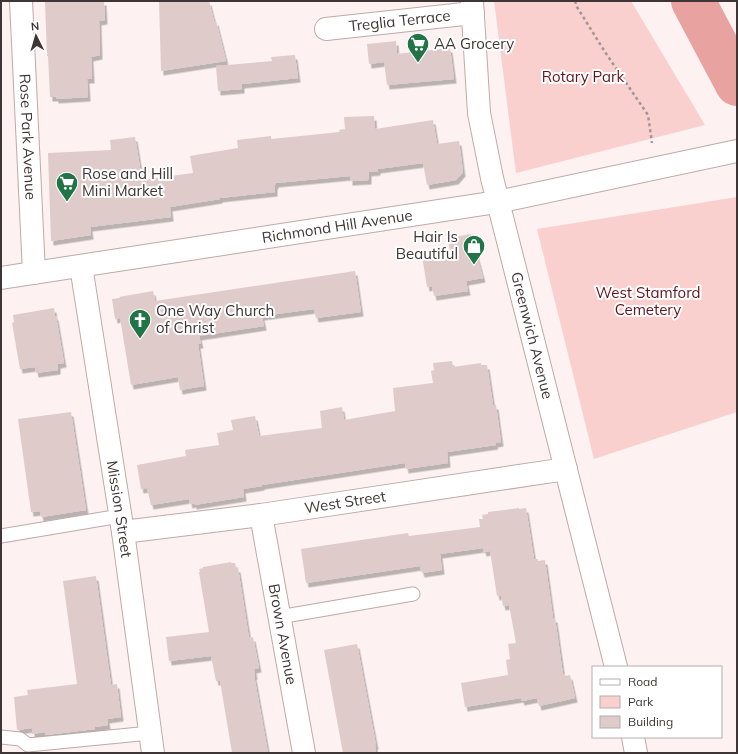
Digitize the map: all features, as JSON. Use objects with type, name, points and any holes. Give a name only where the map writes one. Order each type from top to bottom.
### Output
[{"type":"street","name":"Rose Park Avenue","points":[[21,1],[34,273]]},
{"type":"street","name":"Treglia Terrace","points":[[326,29],[472,7]]},
{"type":"street","name":"Greenwich Avenue","points":[[472,7],[479,114],[497,202],[616,666]]},
{"type":"street","name":"Richmond Hill Avenue","points":[[1,278],[497,202],[737,151]]},
{"type":"street","name":"Mission Street","points":[[81,266],[121,524],[152,743]]},
{"type":"street","name":"West Street","points":[[121,524],[261,515],[566,469]]},
{"type":"street","name":"Brown Avenue","points":[[261,515],[304,753]]},
{"type":"street","points":[[633,738],[636,753]]},
{"type":"lane","points":[[1,536],[121,524]]},
{"type":"lane","points":[[279,616],[413,594]]},
{"type":"lane","points":[[1,737],[20,739],[28,745],[152,743]]},
{"type":"path","points":[[575,1],[577,7],[605,52],[648,115],[652,143]]},
{"type":"green space","name":"Rotary Park","points":[[494,1],[631,1],[705,125],[516,173]]},
{"type":"green space","name":"West Stamford Cemetery","points":[[737,197],[737,412],[594,459],[537,229]]},
{"type":"building","points":[[45,1],[104,1],[105,20],[99,21],[100,55],[91,57],[92,79],[87,79],[88,97],[56,99],[56,97],[50,97]]},
{"type":"building","points":[[159,1],[209,1],[214,21],[216,21],[226,61],[161,71]]},
{"type":"building","name":"AA Grocery","points":[[396,41],[397,54],[450,48],[454,79],[387,85],[384,62],[369,64],[367,44]]},
{"type":"building","points":[[295,55],[298,78],[242,84],[242,89],[218,91],[216,66],[272,61],[271,57]]},
{"type":"building","points":[[374,116],[375,129],[433,120],[437,144],[459,141],[463,172],[456,180],[427,185],[423,163],[378,169],[378,171],[369,172],[369,180],[350,181],[350,176],[276,183],[275,192],[220,198],[170,207],[171,217],[90,227],[91,235],[51,241],[48,153],[111,150],[110,140],[135,137],[142,180],[193,173],[190,156],[238,148],[237,140],[271,136],[271,139],[340,132],[339,130],[345,129],[344,117]]},
{"type":"building","points":[[471,234],[483,278],[466,281],[468,291],[434,296],[432,286],[427,287],[422,256],[450,252],[448,238]]},
{"type":"building","points":[[355,271],[361,312],[316,318],[314,309],[262,316],[264,326],[199,336],[201,344],[198,344],[204,386],[180,390],[178,377],[131,385],[120,318],[115,319],[112,299],[153,291],[155,301]]},
{"type":"building","points":[[54,308],[64,363],[58,364],[58,370],[36,373],[35,367],[20,369],[12,323],[14,322],[13,315]]},
{"type":"building","points":[[452,361],[453,367],[481,363],[481,365],[487,365],[493,405],[496,405],[501,442],[495,443],[496,445],[447,452],[448,463],[406,469],[405,463],[262,485],[243,489],[244,497],[194,505],[194,503],[190,504],[189,499],[151,505],[147,488],[141,489],[137,465],[186,456],[185,450],[219,445],[217,433],[233,430],[231,420],[255,416],[259,436],[322,428],[320,411],[342,407],[344,420],[395,411],[393,388],[433,383],[431,371],[434,370],[433,363]]},
{"type":"building","points":[[71,412],[86,510],[41,517],[40,511],[31,512],[18,419]]},
{"type":"building","points":[[526,508],[534,559],[538,559],[538,561],[545,560],[563,675],[570,675],[575,698],[539,706],[537,698],[522,701],[521,698],[465,707],[461,683],[508,675],[506,660],[510,659],[508,644],[516,643],[509,605],[503,606],[501,595],[497,596],[490,551],[484,552],[483,548],[440,554],[442,570],[422,573],[420,566],[306,583],[301,549],[408,533],[409,536],[480,527],[479,519],[483,519],[482,515],[488,514],[488,512]]},
{"type":"building","points":[[231,562],[235,563],[236,568],[238,568],[249,638],[253,637],[259,668],[254,669],[254,675],[268,753],[232,753],[220,681],[216,681],[211,656],[169,661],[166,637],[209,632],[199,569]]},
{"type":"building","points":[[96,576],[111,685],[117,684],[121,717],[107,719],[108,725],[95,727],[95,729],[46,735],[45,732],[32,734],[32,728],[17,730],[14,697],[28,695],[27,690],[77,684],[63,581]]},
{"type":"building","points":[[357,644],[376,745],[376,753],[343,753],[324,650]]},
{"type":"waterway","points":[[693,1],[737,84]]},
{"type":"place","name":"AA Grocery","points":[[418,64]]},
{"type":"place","name":"Rose and Hill Mini Market","points":[[67,202]]},
{"type":"place","name":"Hair Is Beautiful","points":[[474,266]]},
{"type":"place","name":"One Way Church of Christ","points":[[140,340]]}]
